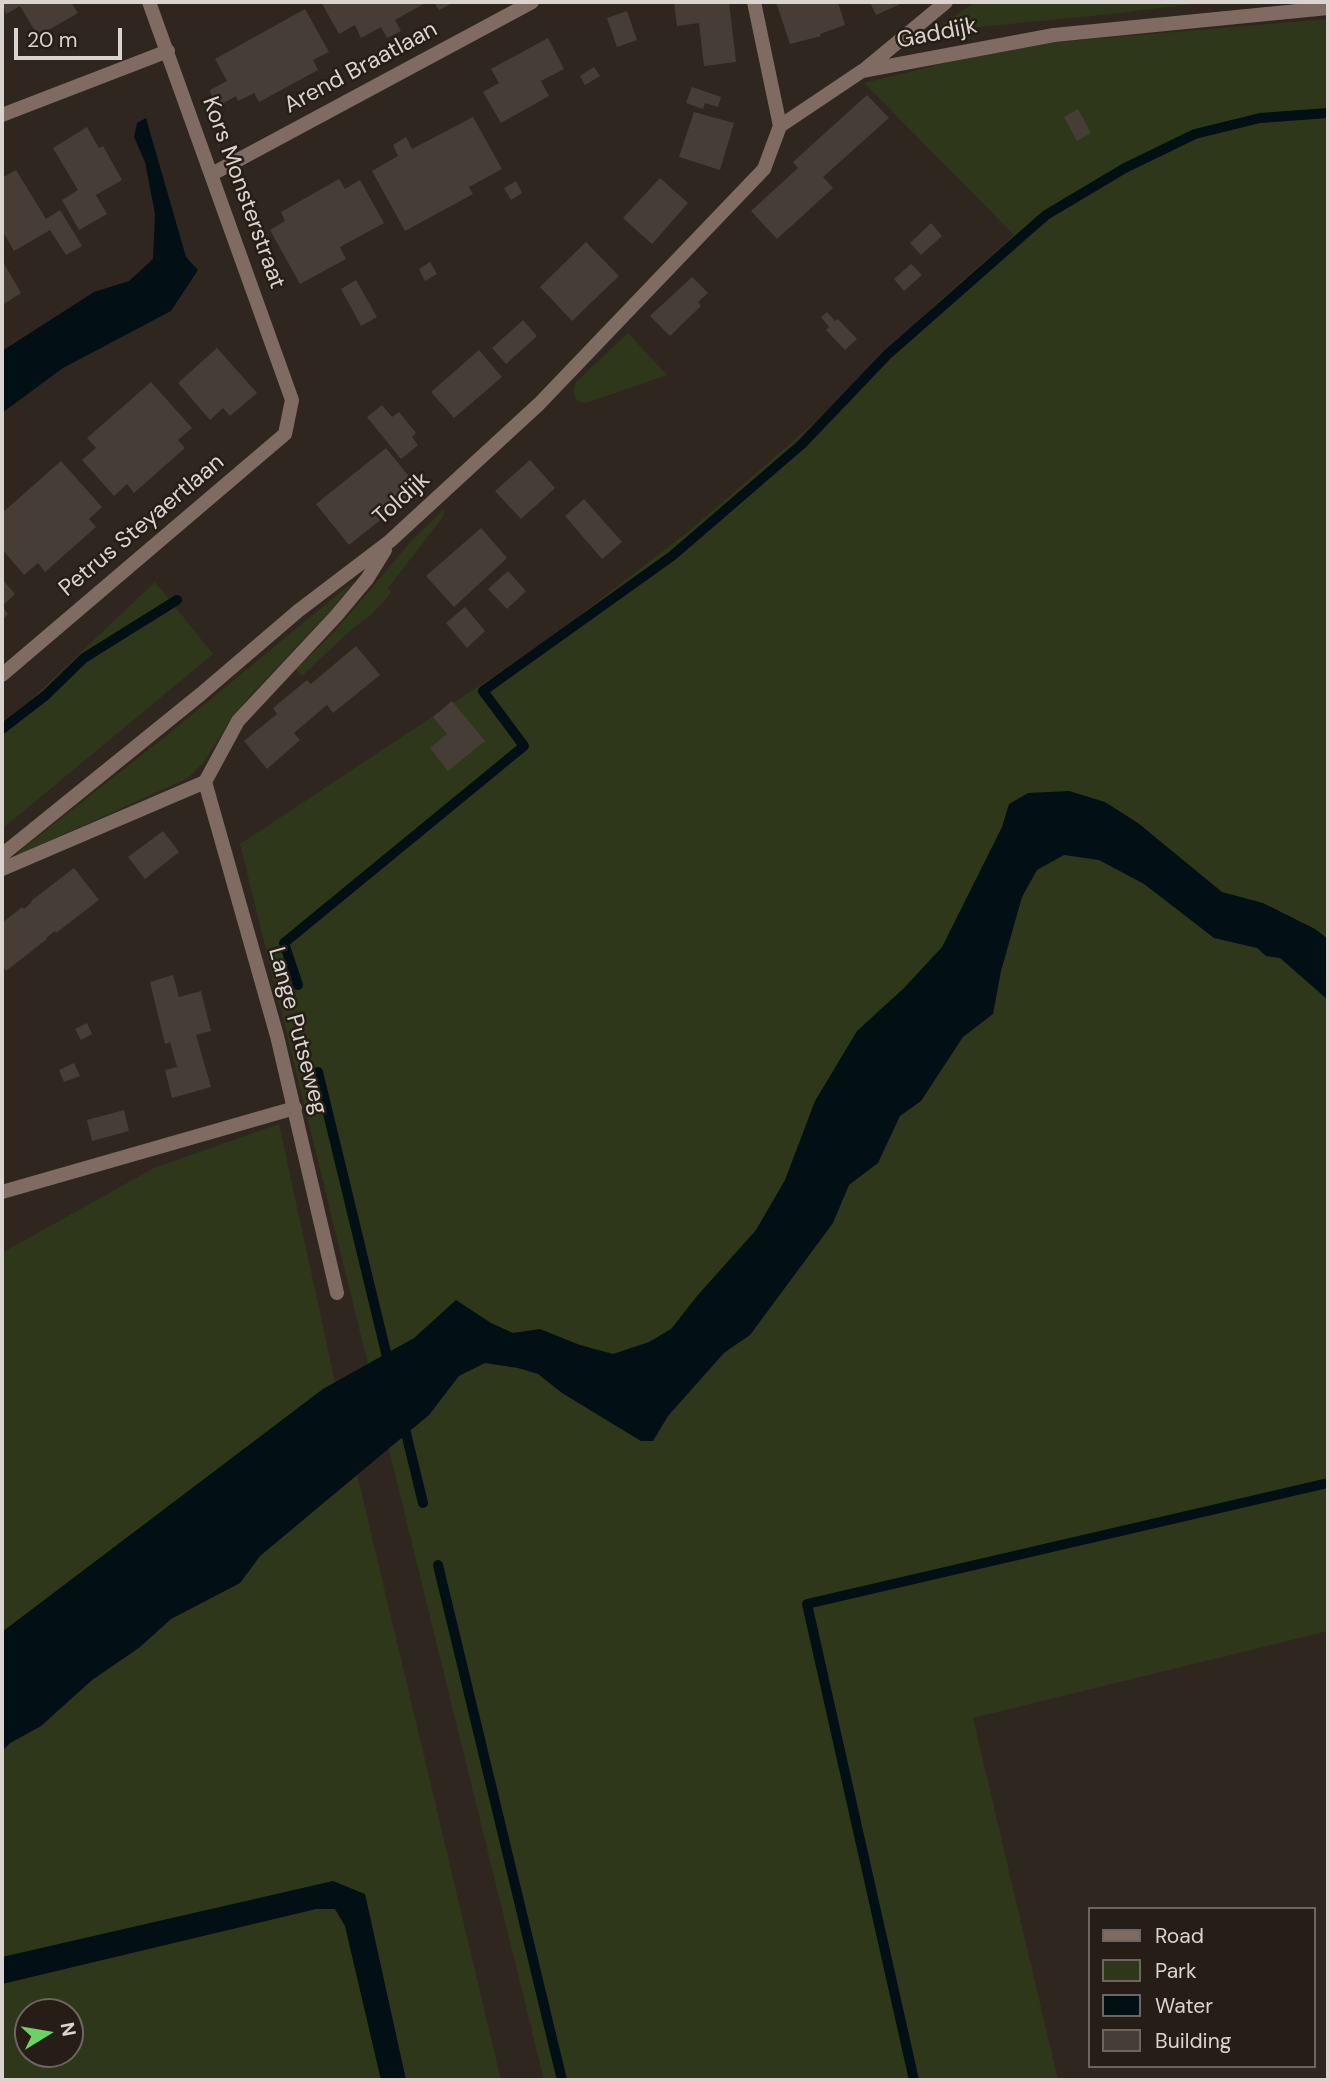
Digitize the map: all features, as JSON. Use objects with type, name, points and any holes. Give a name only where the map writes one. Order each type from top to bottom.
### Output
[{"type":"street","name":"Kors Monsterstraat","points":[[149,2],[292,400]]},
{"type":"street","name":"Arend Braatlaan","points":[[212,174],[531,2]]},
{"type":"street","points":[[754,2],[780,127]]},
{"type":"street","points":[[862,71],[946,2]]},
{"type":"street","name":"Gaddijk","points":[[780,127],[862,71],[1054,35],[1328,8]]},
{"type":"street","points":[[2,115],[168,51]]},
{"type":"street","name":"Toldijk","points":[[2,855],[201,694],[298,611],[390,541],[539,404],[764,169],[780,127]]},
{"type":"street","name":"Petrus Steyaertlaan","points":[[2,675],[285,434],[292,400]]},
{"type":"street","points":[[2,869],[205,782],[238,721],[336,616],[367,579],[390,541]]},
{"type":"street","name":"Lange Putseweg","points":[[205,782],[295,1108],[337,1293]]},
{"type":"street","points":[[2,1192],[295,1108]]},
{"type":"green space","points":[[975,2],[1209,2],[949,30],[924,37]]},
{"type":"green space","points":[[1328,19],[1328,1631],[973,1718],[1058,2080],[544,2080],[240,844],[541,645],[689,531],[814,423],[938,302],[1014,235],[864,83],[949,62],[1055,42]]},
{"type":"green space","points":[[628,333],[667,375],[586,403],[577,401],[573,390],[576,382]]},
{"type":"green space","points":[[444,509],[443,517],[388,588],[391,593],[372,614],[302,676],[296,669],[336,630],[413,539]]},
{"type":"green space","points":[[354,581],[332,609],[250,696],[229,722],[204,762],[188,778],[18,855],[18,852],[166,736]]},
{"type":"green space","points":[[155,582],[213,654],[2,829],[2,727]]},
{"type":"green space","points":[[279,1124],[335,1382],[2,1632],[2,1253],[154,1168]]},
{"type":"green space","points":[[357,1474],[501,2080],[406,2080],[365,1894],[2,1957],[2,1751],[10,1743],[41,1726],[92,1680],[140,1647],[171,1619],[240,1583],[260,1556]]},
{"type":"green space","points":[[316,1909],[335,1909],[345,1925],[381,2080],[2,2080],[2,1984]]},
{"type":"water","points":[[146,118],[186,257],[198,270],[171,311],[63,368],[2,413],[2,351],[94,292],[129,281],[153,259],[155,214],[145,162],[134,137],[137,123]]},
{"type":"water","points":[[1069,791],[1105,802],[1138,823],[1222,892],[1263,903],[1315,929],[1328,939],[1328,1000],[1280,958],[1266,956],[1257,948],[1214,938],[1144,884],[1099,860],[1064,855],[1037,870],[1022,897],[1001,971],[993,1014],[963,1037],[921,1101],[900,1116],[878,1163],[849,1185],[833,1223],[750,1335],[724,1353],[668,1416],[653,1441],[641,1441],[562,1393],[538,1374],[485,1363],[459,1376],[429,1415],[260,1556],[240,1583],[171,1619],[140,1647],[92,1680],[41,1726],[10,1743],[2,1751],[2,1632],[323,1389],[414,1338],[456,1300],[491,1323],[513,1333],[540,1329],[580,1345],[613,1354],[649,1342],[671,1329],[756,1230],[785,1180],[815,1101],[857,1031],[904,988],[942,947],[1002,827],[1009,804],[1028,793]]},
{"type":"water","points":[[333,1881],[365,1894],[406,2080],[381,2080],[345,1926],[335,1909],[316,1909],[2,1984],[2,1957]]},
{"type":"building","points":[[2,2],[71,2],[78,13],[38,36],[20,6],[6,14]]},
{"type":"building","points":[[321,2],[427,2],[395,20],[401,31],[387,38],[381,27],[361,38],[355,25],[339,34]]},
{"type":"building","points":[[434,2],[454,2],[439,10]]},
{"type":"building","points":[[674,2],[729,2],[736,62],[704,66],[699,23],[677,26]]},
{"type":"building","points":[[776,2],[838,2],[845,25],[820,34],[821,36],[790,44]]},
{"type":"building","points":[[870,2],[905,2],[876,15]]},
{"type":"building","points":[[305,9],[329,52],[313,60],[318,70],[259,102],[254,93],[238,101],[236,96],[215,108],[210,90],[227,81],[215,59]]},
{"type":"building","points":[[627,11],[637,40],[617,47],[607,18]]},
{"type":"building","points":[[548,38],[564,69],[541,81],[549,96],[501,123],[483,92],[499,83],[491,69]]},
{"type":"building","points":[[594,67],[600,76],[585,85],[580,76]]},
{"type":"building","points":[[692,87],[721,97],[718,107],[705,103],[703,109],[686,103]]},
{"type":"building","points":[[867,95],[889,118],[823,177],[833,188],[777,239],[751,211],[798,168],[793,162]]},
{"type":"building","points":[[1078,109],[1091,133],[1077,141],[1064,117]]},
{"type":"building","points":[[694,112],[734,123],[720,170],[679,157]]},
{"type":"building","points":[[473,117],[502,169],[469,187],[473,194],[405,231],[372,171],[398,156],[393,145],[406,137],[412,149]]},
{"type":"building","points":[[87,127],[99,148],[103,146],[122,180],[96,195],[107,214],[79,230],[62,200],[78,190],[53,148]]},
{"type":"building","points":[[16,170],[46,219],[60,210],[82,246],[66,255],[50,230],[14,251],[2,230],[2,178]]},
{"type":"building","points":[[660,178],[688,203],[652,244],[623,218]]},
{"type":"building","points":[[339,179],[345,189],[360,180],[384,223],[340,247],[346,259],[300,284],[270,230],[285,221],[281,212]]},
{"type":"building","points":[[516,181],[522,193],[511,200],[504,188]]},
{"type":"building","points":[[931,223],[942,236],[921,255],[910,243]]},
{"type":"building","points":[[586,242],[619,276],[572,321],[540,287]]},
{"type":"building","points":[[2,260],[21,293],[2,305]]},
{"type":"building","points":[[430,262],[437,274],[425,281],[419,269]]},
{"type":"building","points":[[911,264],[922,275],[904,291],[894,279]]},
{"type":"building","points":[[692,277],[708,293],[698,302],[701,306],[670,336],[650,316]]},
{"type":"building","points":[[356,280],[377,317],[361,326],[341,289]]},
{"type":"building","points":[[827,312],[835,321],[838,319],[857,339],[845,350],[826,330],[829,327],[821,317]]},
{"type":"building","points":[[523,320],[537,336],[506,364],[492,348]]},
{"type":"building","points":[[217,348],[257,393],[230,416],[223,408],[210,420],[178,383]]},
{"type":"building","points":[[479,350],[502,377],[454,418],[431,392]]},
{"type":"building","points":[[151,382],[192,428],[178,440],[185,448],[134,493],[127,484],[114,496],[82,460],[96,448],[87,438]]},
{"type":"building","points":[[382,405],[392,417],[399,412],[416,433],[412,437],[418,445],[401,459],[367,417]]},
{"type":"building","points":[[386,448],[419,489],[349,545],[316,504]]},
{"type":"building","points":[[530,460],[555,488],[521,519],[495,491]]},
{"type":"building","points":[[61,461],[102,507],[89,519],[96,527],[45,572],[38,563],[24,575],[2,549],[2,513]]},
{"type":"building","points":[[584,499],[622,542],[602,559],[565,516]]},
{"type":"building","points":[[481,528],[507,558],[454,607],[426,576]]},
{"type":"building","points":[[508,571],[526,591],[507,609],[488,589]]},
{"type":"building","points":[[2,579],[15,594],[2,606]]},
{"type":"building","points":[[2,606],[8,614],[2,620]]},
{"type":"building","points":[[465,607],[485,631],[467,648],[446,623]]},
{"type":"building","points":[[356,646],[380,675],[333,713],[327,705],[294,733],[300,740],[267,769],[244,741],[277,714],[273,708],[307,680],[311,684]]},
{"type":"building","points":[[452,701],[485,741],[448,771],[430,748],[447,734],[433,717]]},
{"type":"building","points":[[163,831],[179,852],[145,879],[128,857]]},
{"type":"building","points":[[74,868],[99,900],[6,971],[2,965],[2,923],[22,907],[24,909]]},
{"type":"building","points":[[173,975],[179,997],[201,991],[211,1031],[196,1035],[211,1087],[172,1098],[165,1070],[177,1067],[170,1042],[165,1044],[150,982]]},
{"type":"building","points":[[87,1023],[92,1034],[81,1040],[75,1029]]},
{"type":"building","points":[[74,1063],[80,1076],[64,1082],[59,1070]]},
{"type":"building","points":[[124,1110],[129,1131],[92,1141],[87,1120]]},
{"type":"waterway","points":[[298,985],[284,943],[524,746],[483,691],[672,556],[802,444],[887,355],[1046,215],[1125,168],[1195,134],[1260,118],[1328,113]]},
{"type":"waterway","points":[[2,729],[46,695],[84,658],[177,600]]},
{"type":"waterway","points":[[318,1072],[389,1365]]},
{"type":"waterway","points":[[403,1421],[423,1503]]},
{"type":"waterway","points":[[914,2080],[807,1604],[1328,1483]]},
{"type":"waterway","points":[[438,1565],[562,2080]]}]
